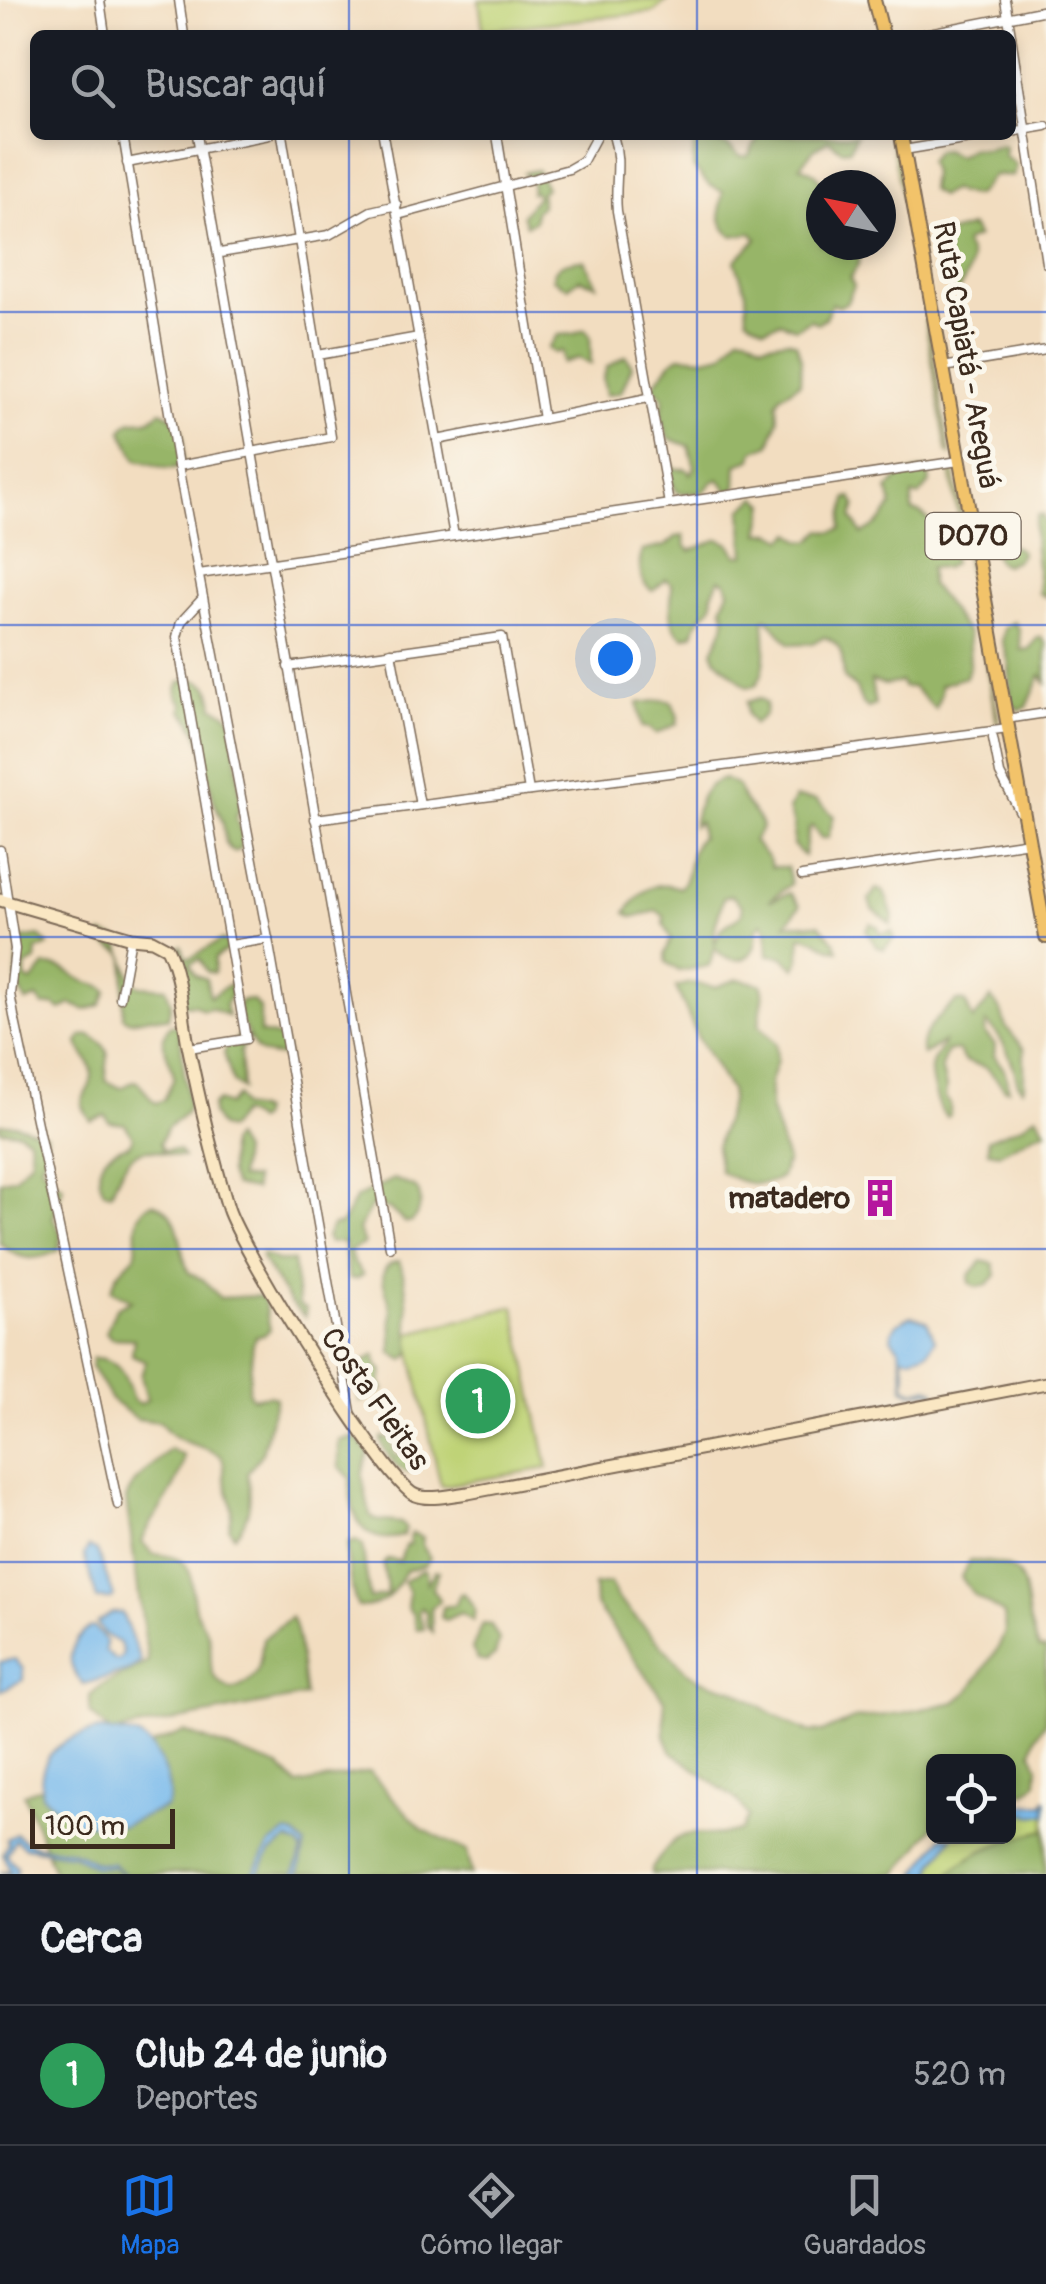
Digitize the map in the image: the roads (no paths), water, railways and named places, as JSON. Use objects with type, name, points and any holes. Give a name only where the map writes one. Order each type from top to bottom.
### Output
[{"type":"main road","points":[[874,0],[881,30]]},
{"type":"main road","name":"Ruta Capiatá - Areguá","points":[[902,140],[1046,937]]},
{"type":"main road","name":"Costa Fleitas","points":[[4,901],[131,938],[152,940],[167,948],[214,1154],[235,1226],[263,1278],[351,1412],[400,1483],[413,1494],[432,1498],[1046,1383]]},
{"type":"street","points":[[100,0],[105,30]]},
{"type":"street","points":[[179,0],[183,30]]},
{"type":"street","points":[[1006,0],[1010,30]]},
{"type":"street","points":[[942,30],[1046,10]]},
{"type":"street","points":[[1016,67],[1046,263]]},
{"type":"street","points":[[1016,131],[1046,126]]},
{"type":"street","points":[[124,140],[178,466],[268,939],[351,1412]]},
{"type":"street","points":[[198,140],[390,1247]]},
{"type":"street","points":[[128,163],[245,140]]},
{"type":"street","points":[[178,466],[331,437],[283,140]]},
{"type":"street","points":[[384,140],[454,536]]},
{"type":"street","points":[[498,140],[543,419]]},
{"type":"street","points":[[220,253],[329,236],[371,212],[397,210],[569,169],[583,161],[594,140]]},
{"type":"street","points":[[614,140],[620,170],[615,195],[617,211],[669,504]]},
{"type":"street","points":[[904,150],[964,140]]},
{"type":"street","points":[[318,356],[419,337]]},
{"type":"street","points":[[943,367],[1046,350]]},
{"type":"street","points":[[438,440],[648,398]]},
{"type":"street","points":[[199,574],[960,461]]},
{"type":"street","points":[[189,1048],[246,1039],[177,637],[181,622],[203,597]]},
{"type":"street","points":[[288,667],[502,637],[529,791]]},
{"type":"street","points":[[390,652],[420,805]]},
{"type":"street","points":[[315,819],[1007,724],[1046,713]]},
{"type":"street","points":[[993,738],[1000,774],[1024,820]]},
{"type":"street","points":[[802,876],[1028,842]]},
{"type":"street","points":[[0,850],[15,961],[12,1005],[118,1505]]},
{"type":"street","points":[[120,998],[131,938]]},
{"type":"street","points":[[230,946],[268,939]]},
{"type":"water","points":[[911,1316],[927,1321],[935,1340],[928,1352],[911,1358],[902,1356],[905,1387],[915,1391],[929,1387],[934,1390],[936,1397],[730,1437],[934,1395],[932,1390],[912,1393],[904,1388],[900,1349],[891,1338],[895,1327]]},
{"type":"water","points":[[89,1547],[97,1551],[112,1599],[97,1599],[84,1555]]},
{"type":"water","points":[[112,1613],[122,1613],[141,1662],[128,1671],[84,1684],[73,1670],[71,1655],[89,1628],[94,1627],[106,1641],[105,1651],[115,1660],[123,1654],[120,1643],[104,1634],[97,1623]]},
{"type":"water","points":[[15,1659],[23,1669],[23,1680],[0,1691],[0,1662]]},
{"type":"water","points":[[101,1730],[137,1736],[154,1751],[168,1782],[165,1808],[121,1826],[74,1823],[42,1795],[43,1768],[55,1749],[75,1737]]},
{"type":"water","points":[[1046,1798],[1046,1814],[1034,1816],[1016,1811],[1016,1802],[1043,1804]]},
{"type":"water","points":[[286,1833],[295,1835],[305,1845],[299,1874],[294,1874],[302,1851],[288,1840],[270,1853],[258,1874],[253,1874],[269,1846]]},
{"type":"water","points":[[16,1834],[37,1846],[112,1863],[124,1874],[114,1867],[95,1867],[74,1855],[24,1847],[15,1840],[7,1855],[17,1866],[17,1873],[0,1874],[11,1870],[3,1854],[7,1839]]},
{"type":"water","points":[[937,1844],[948,1844],[931,1874],[916,1874]]},
{"type":"place","name":"matadero","points":[[880,1198]]},
{"type":"place","name":"Club 24 de junio","points":[[478,1401]]}]
